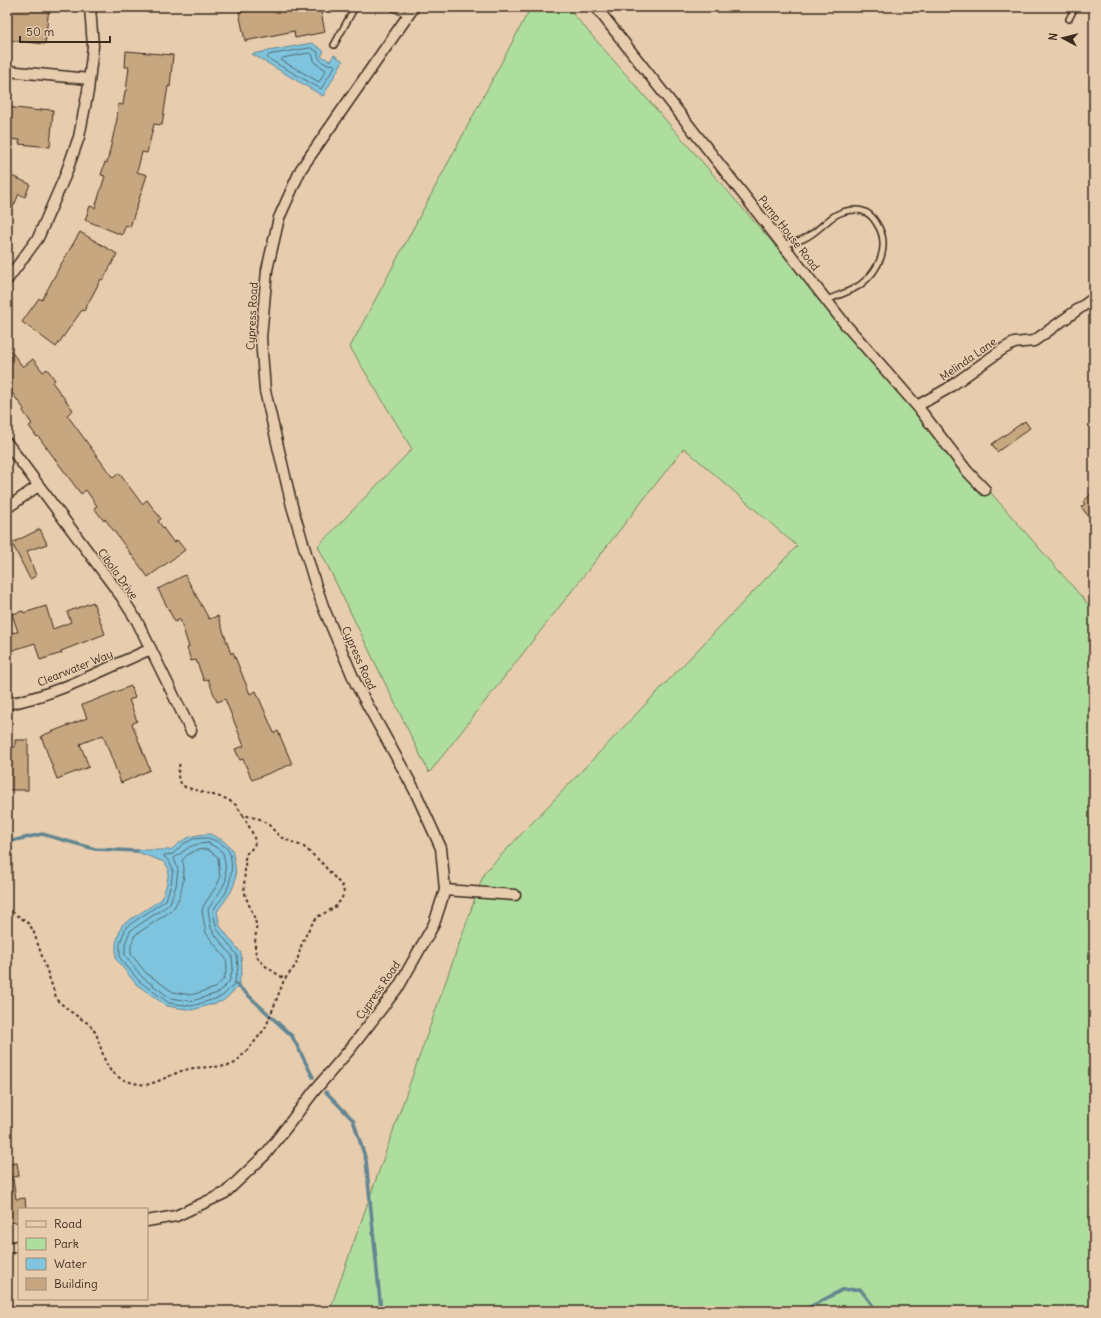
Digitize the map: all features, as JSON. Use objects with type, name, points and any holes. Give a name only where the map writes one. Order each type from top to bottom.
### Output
[{"type":"street","points":[[7,280],[38,238],[65,176],[79,137],[88,91],[93,46],[90,7]]},
{"type":"street","name":"Pump House Road","points":[[596,7],[845,324],[917,406],[967,470],[985,490]]},
{"type":"street","name":"Cypress Road","points":[[148,1221],[176,1216],[225,1193],[266,1154],[315,1090],[351,1048],[399,986],[434,924],[446,890],[441,848],[414,789],[356,684],[324,609],[292,506],[265,391],[261,338],[267,270],[279,218],[301,169],[411,11]]},
{"type":"street","points":[[7,71],[89,79]]},
{"type":"street","name":"Melinda Lane","points":[[917,406],[947,389],[1003,349],[1014,343],[1034,341],[1094,298]]},
{"type":"street","name":"Cibola Drive","points":[[7,443],[137,621],[191,731]]},
{"type":"street","points":[[7,508],[38,486]]},
{"type":"street","name":"Clearwater Way","points":[[7,704],[25,701],[52,692],[151,649]]},
{"type":"street","points":[[446,890],[515,895]]},
{"type":"street","points":[[7,1248],[18,1246]]},
{"type":"lane","points":[[334,44],[355,7]]},
{"type":"lane","points":[[392,7],[411,11]]},
{"type":"lane","points":[[1069,19],[1075,7]]},
{"type":"lane","points":[[783,244],[803,239],[833,215],[844,211],[864,210],[872,217],[883,236],[883,252],[880,263],[859,286],[826,300]]},
{"type":"path","points":[[180,762],[178,774],[180,782],[185,787],[227,799],[236,805],[243,815],[255,842],[253,847],[246,853],[245,856],[244,888],[245,895],[255,918],[255,950],[262,964],[285,979]]},
{"type":"path","points":[[7,908],[28,923],[33,930],[57,1000],[89,1024],[96,1032],[105,1061],[110,1070],[121,1079],[133,1083],[146,1084],[156,1082],[181,1071],[193,1068],[228,1066],[235,1063],[252,1045],[266,1026],[285,979],[296,965],[302,943],[310,927],[317,917],[334,908],[344,894],[343,887],[320,861],[304,847],[280,837],[269,825],[260,819],[243,815]]},
{"type":"green space","points":[[531,7],[567,7],[1094,611],[1094,1311],[335,1311],[331,1307],[484,873],[797,546],[684,448],[429,773],[318,546],[412,449],[350,347]]},
{"type":"water","points":[[312,43],[324,51],[321,56],[330,61],[334,55],[343,61],[323,96],[252,54]]},
{"type":"water","points":[[210,834],[222,840],[232,849],[236,873],[235,881],[230,893],[217,912],[220,926],[241,953],[242,969],[238,987],[223,1001],[192,1010],[167,1006],[136,984],[116,959],[116,943],[122,925],[162,899],[167,883],[169,869],[164,862],[132,850],[171,850],[189,838],[198,835]]},
{"type":"building","points":[[7,7],[25,9],[25,7],[49,7],[45,44],[7,40]]},
{"type":"building","points":[[265,7],[320,7],[325,32],[295,38],[294,31],[245,41],[239,12]]},
{"type":"building","points":[[126,51],[173,55],[170,87],[168,86],[162,125],[154,124],[147,153],[142,152],[137,172],[147,175],[130,227],[126,225],[122,235],[85,220],[90,206],[95,208],[105,176],[101,175],[105,162],[107,163],[117,119],[118,104],[123,105],[129,67],[125,67]]},
{"type":"building","points":[[7,107],[41,111],[41,109],[53,110],[50,147],[19,144],[20,140],[7,139]]},
{"type":"building","points":[[7,174],[30,184],[25,197],[19,194],[7,221]]},
{"type":"building","points":[[80,232],[117,254],[103,280],[101,279],[84,311],[82,310],[56,347],[22,322],[39,298],[42,300]]},
{"type":"building","points":[[7,346],[23,367],[33,359],[43,372],[47,369],[55,380],[52,382],[73,410],[67,415],[113,478],[119,473],[142,504],[147,500],[161,519],[158,521],[174,543],[177,540],[185,550],[148,577],[105,519],[104,521],[94,508],[97,506],[86,490],[81,494],[29,426],[32,424],[23,411],[24,409],[7,386]]},
{"type":"building","points":[[1025,421],[1030,428],[997,452],[992,444]]},
{"type":"building","points":[[1094,491],[1094,523],[1081,507],[1085,504],[1083,502]]},
{"type":"building","points":[[40,529],[47,544],[27,551],[36,576],[30,579],[12,543]]},
{"type":"building","points":[[185,575],[209,619],[218,616],[231,654],[233,652],[250,694],[256,691],[274,733],[278,731],[292,764],[252,780],[243,759],[240,760],[235,749],[244,746],[225,699],[217,702],[208,679],[204,681],[196,660],[191,661],[187,648],[189,647],[180,619],[175,622],[158,589]]},
{"type":"building","points":[[93,602],[105,634],[61,651],[62,653],[40,660],[35,643],[7,652],[7,633],[18,632],[12,614],[23,611],[24,613],[46,606],[53,629],[71,622],[67,612]]},
{"type":"building","points":[[131,686],[135,698],[129,700],[137,721],[132,724],[150,770],[121,783],[103,735],[80,744],[89,767],[57,779],[41,736],[87,718],[82,705]]},
{"type":"building","points":[[15,740],[28,740],[28,790],[7,790],[7,747],[15,747]]},
{"type":"building","points":[[17,1163],[19,1176],[7,1178],[7,1164]]},
{"type":"building","points":[[13,1179],[16,1199],[25,1198],[26,1208],[18,1208],[18,1222],[7,1223],[7,1180]]},
{"type":"waterway","points":[[7,842],[42,834],[95,849],[137,851]]},
{"type":"waterway","points":[[236,984],[292,1036],[313,1077]]},
{"type":"waterway","points":[[326,1092],[353,1120],[366,1160],[381,1311]]},
{"type":"waterway","points":[[802,1311],[842,1290],[860,1289],[877,1311]]}]
